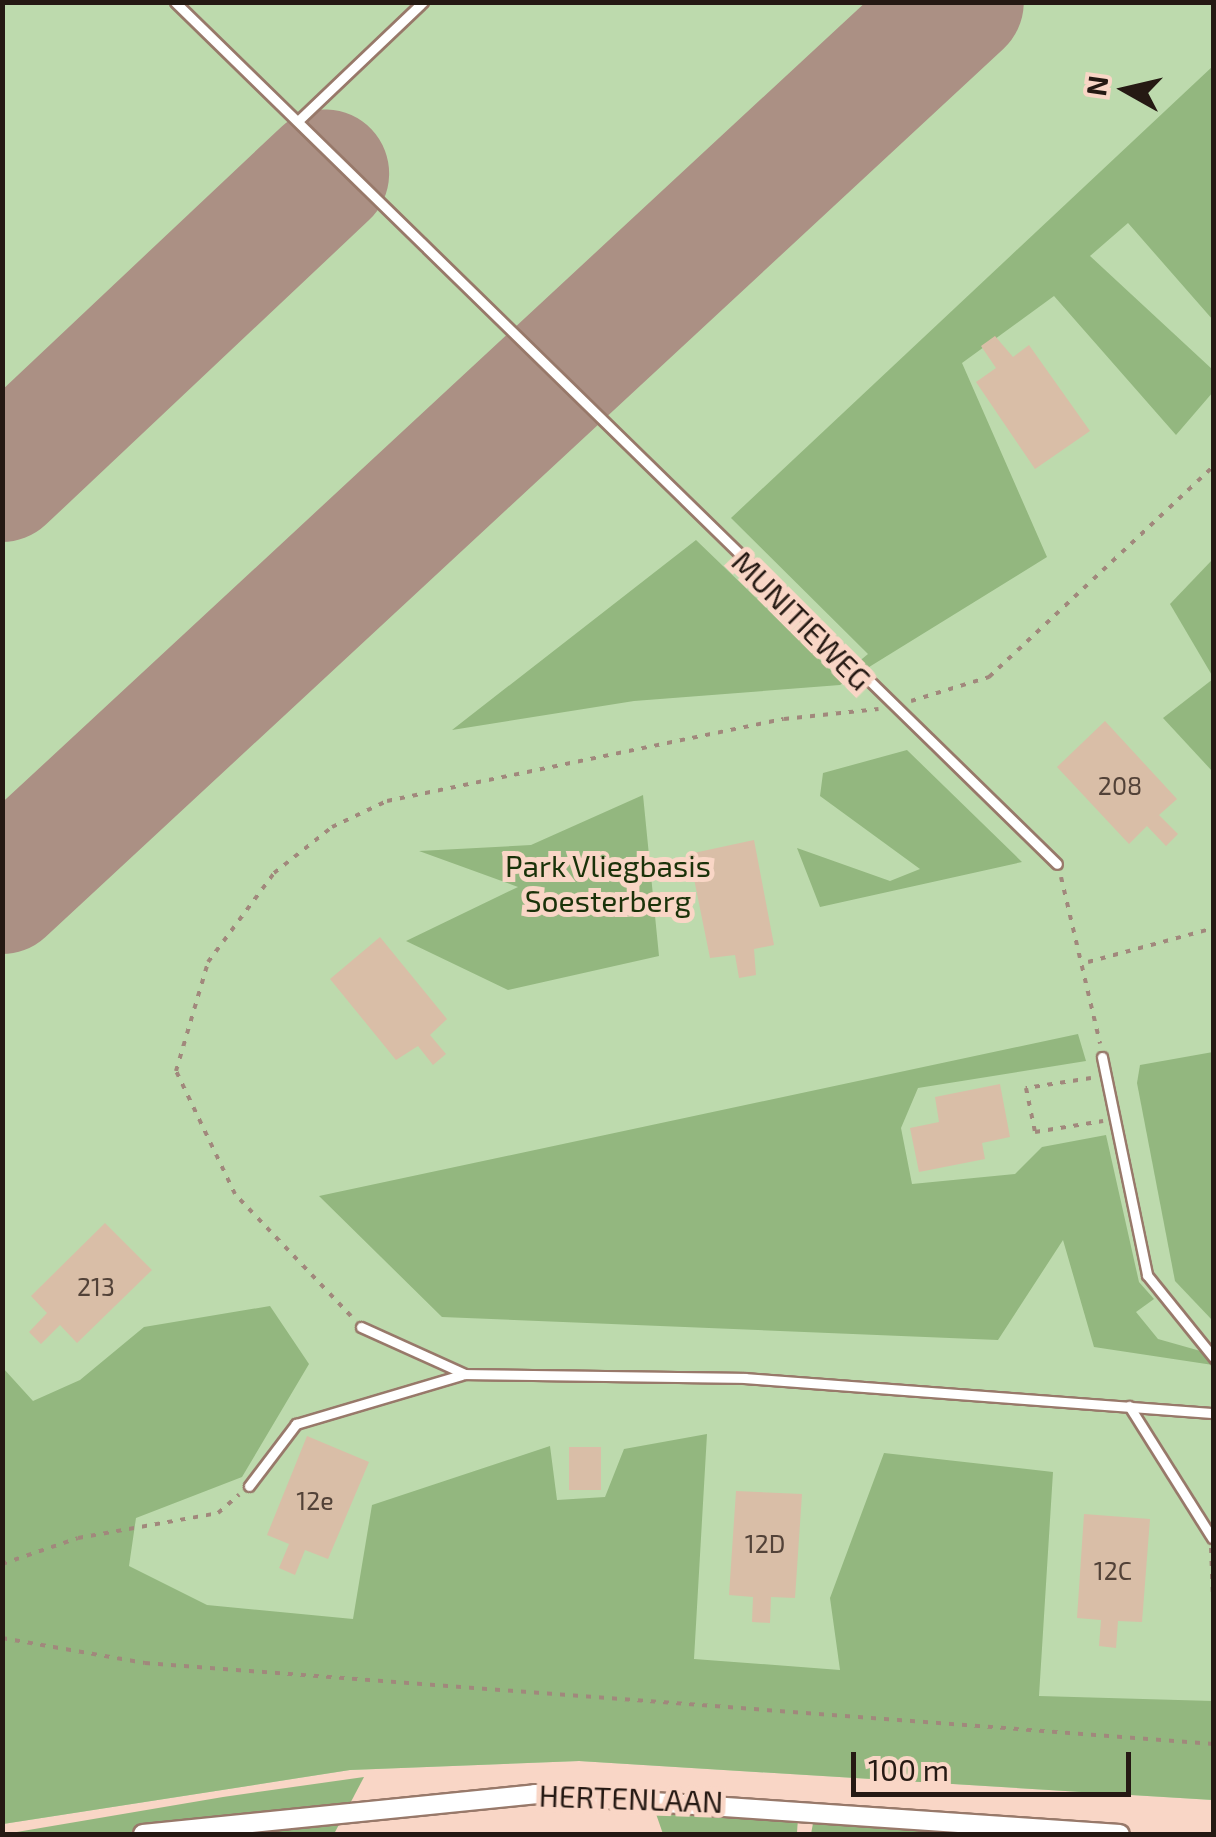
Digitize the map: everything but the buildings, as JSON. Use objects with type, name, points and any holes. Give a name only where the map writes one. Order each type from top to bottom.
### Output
[{"type":"street","name":"HERTENLAAN","points":[[143,1834],[535,1794],[1120,1834]]},
{"type":"lane","name":"MUNITIEWEG","points":[[175,2],[300,119],[891,707],[1057,864]]},
{"type":"lane","points":[[300,119],[423,2]]},
{"type":"lane","points":[[1102,1058],[1147,1275],[1214,1358]]},
{"type":"lane","points":[[361,1326],[465,1374]]},
{"type":"lane","points":[[249,1486],[296,1424],[465,1374],[745,1378],[1214,1413]]},
{"type":"lane","points":[[1128,1406],[1213,1537]]},
{"type":"path","points":[[361,1326],[235,1194],[176,1071],[208,962],[274,873],[332,827],[387,800],[784,719],[891,707],[989,677],[1214,466]]},
{"type":"path","points":[[1057,864],[1087,962],[1102,1058]]},
{"type":"path","points":[[1087,962],[1214,928]]},
{"type":"path","points":[[1105,1076],[1026,1088],[1034,1132],[1114,1119]]},
{"type":"path","points":[[2,1564],[78,1538],[218,1514],[249,1486]]},
{"type":"path","points":[[1213,1537],[1214,1623]]},
{"type":"path","points":[[2,1638],[145,1664],[1214,1744]]},
{"type":"green space","name":"Park Vliegbasis Soesterberg","points":[[3,3],[1213,3],[1213,1800],[579,1761],[350,1770],[3,1824]]},
{"type":"green space","points":[[1213,66],[1213,320],[1128,223],[1090,256],[1213,370],[1213,392],[1176,435],[1054,296],[962,363],[1047,557],[840,685],[634,701],[452,730],[696,540],[839,678],[868,654],[731,518]]},
{"type":"green space","points":[[1213,559],[1213,677],[1170,604]]},
{"type":"green space","points":[[1213,679],[1213,772],[1163,718]]},
{"type":"green space","points":[[907,750],[1022,862],[820,907],[797,848],[890,881],[920,869],[820,796],[823,773]]},
{"type":"green space","points":[[643,795],[659,956],[508,990],[406,941],[518,887],[419,851],[531,845]]},
{"type":"green space","points":[[1078,1034],[1086,1061],[918,1088],[901,1128],[912,1184],[1015,1174],[1042,1147],[1106,1135],[1139,1282],[1154,1299],[1136,1312],[1158,1339],[1204,1352],[1213,1365],[1094,1347],[1063,1240],[998,1340],[442,1317],[319,1196]]},
{"type":"green space","points":[[1214,1052],[1213,1321],[1175,1281],[1137,1083],[1140,1065]]},
{"type":"green space","points":[[270,1306],[309,1364],[242,1477],[136,1518],[129,1566],[207,1605],[353,1619],[372,1505],[550,1446],[557,1500],[605,1497],[624,1449],[707,1434],[694,1659],[840,1670],[830,1598],[884,1453],[1053,1472],[1039,1696],[1213,1701],[1213,1800],[579,1761],[350,1770],[3,1824],[3,1368],[33,1401],[80,1380],[144,1327]]},
{"type":"green space","points":[[364,1777],[334,1834],[5,1834],[223,1797]]},
{"type":"green space","points":[[655,1811],[798,1818],[797,1833],[663,1834]]},
{"type":"green space","points":[[814,1818],[992,1834],[811,1834]]},
{"type":"runway","points":[[2,890],[960,2]]},
{"type":"runway","points":[[2,478],[325,174]]}]
